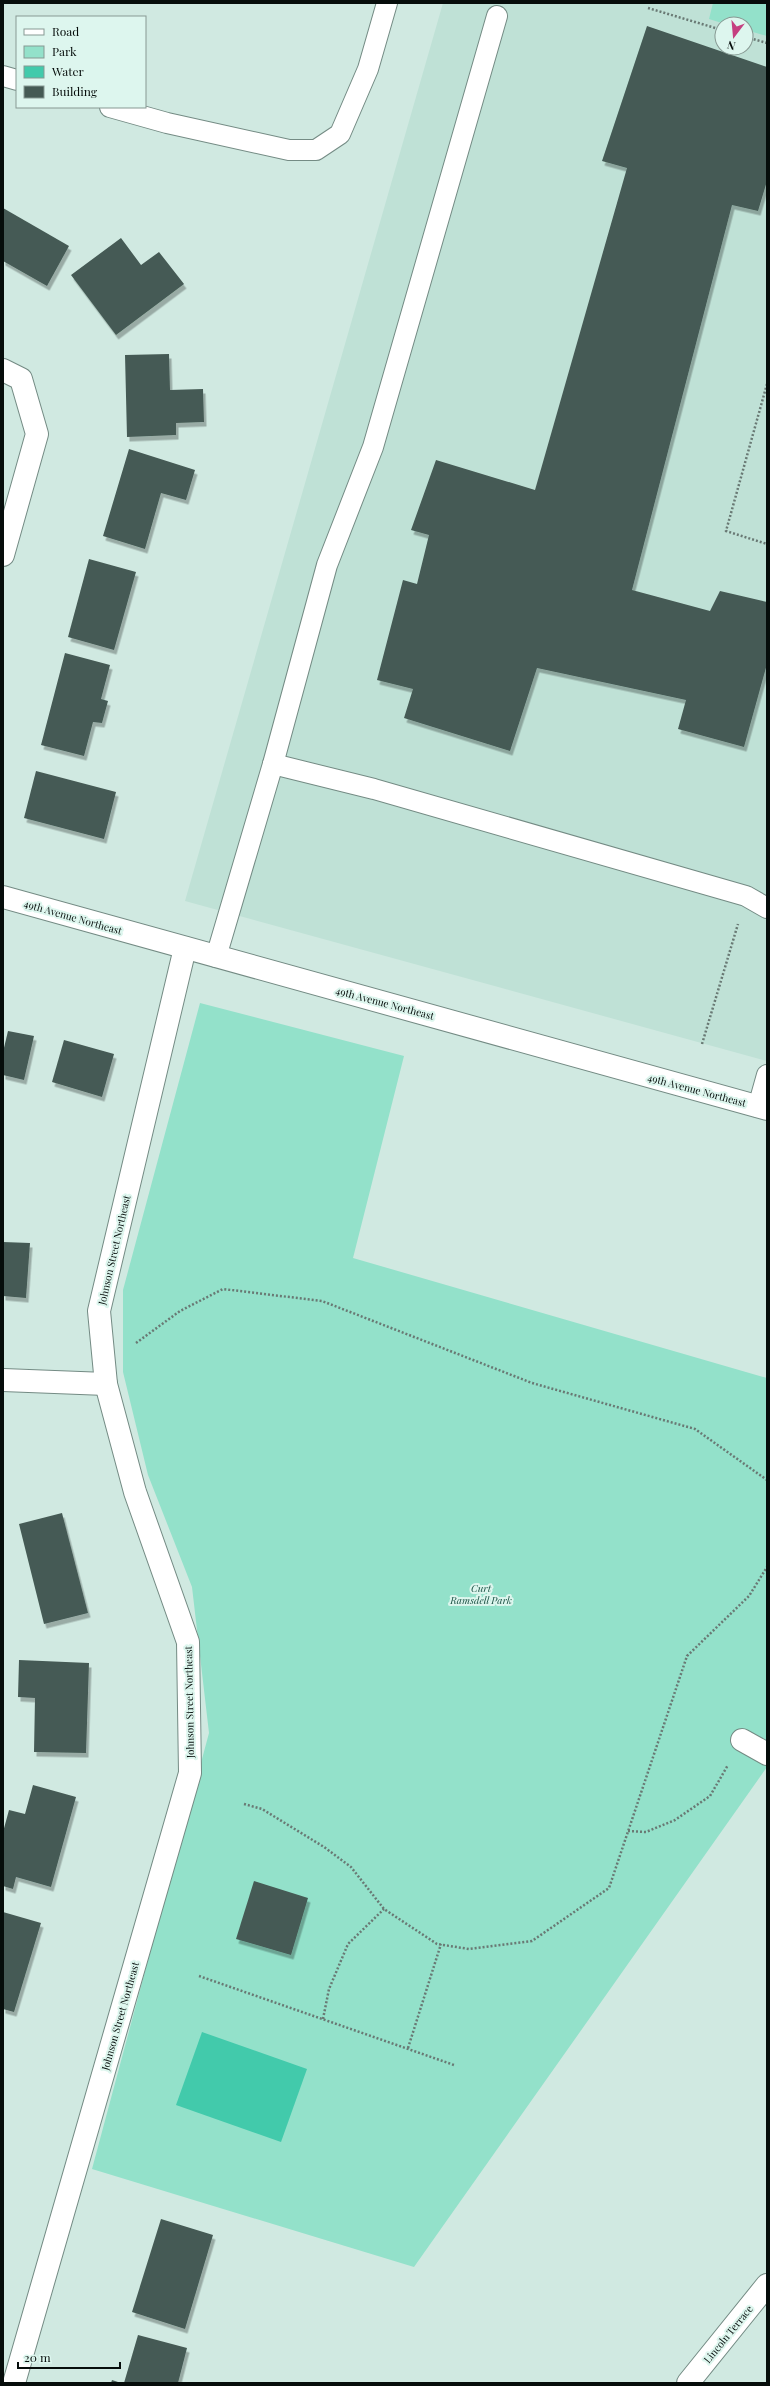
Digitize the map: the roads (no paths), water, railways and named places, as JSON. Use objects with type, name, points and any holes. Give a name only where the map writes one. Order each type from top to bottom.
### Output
[{"type":"street","points":[[3,370],[21,379],[37,434],[3,555]]},
{"type":"street","name":"49th Avenue Northeast","points":[[3,897],[762,1108]]},
{"type":"street","name":"Johnson Street Northeast","points":[[14,2383],[190,1773],[188,1642],[135,1492],[106,1384],[99,1311],[185,948]]},
{"type":"street","points":[[3,1380],[106,1384]]},
{"type":"street","points":[[742,1740],[767,1754]]},
{"type":"street","name":"Lincoln Terrace","points":[[688,2383],[767,2286]]},
{"type":"lane","points":[[114,108],[167,123],[289,150],[316,150],[340,134],[368,69],[387,3]]},
{"type":"lane","points":[[216,957],[273,764],[327,566],[373,447],[497,16]]},
{"type":"lane","points":[[3,76],[16,80]]},
{"type":"lane","points":[[273,764],[374,789],[746,896],[767,908]]},
{"type":"lane","points":[[762,1108],[767,1075]]},
{"type":"water","points":[[202,2032],[307,2069],[281,2142],[176,2105]]},
{"type":"park label","name":"Curt Ramsdell Park","points":[[481,1594]]}]
